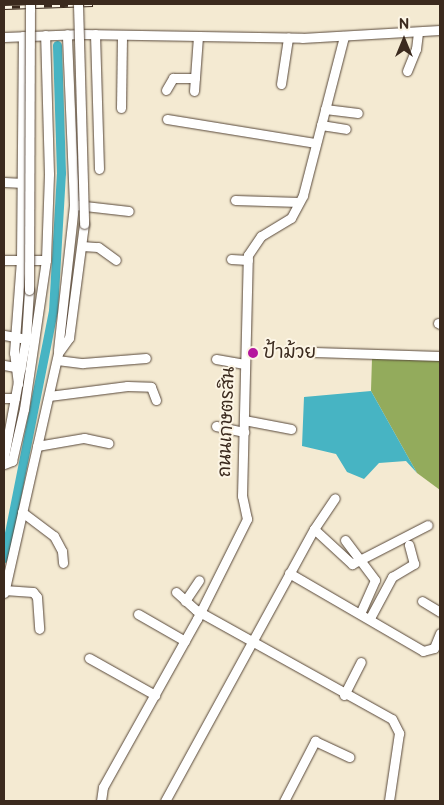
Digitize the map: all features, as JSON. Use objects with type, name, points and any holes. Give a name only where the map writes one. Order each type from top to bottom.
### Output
[{"type":"street","points":[[18,367],[26,338],[29,290],[30,4]]},
{"type":"street","points":[[57,357],[69,338],[84,224],[85,205],[78,4]]},
{"type":"street","points":[[4,37],[94,34],[288,38],[440,30]]},
{"type":"street","points":[[407,71],[416,49],[418,32]]},
{"type":"street","points":[[39,629],[37,597],[33,592],[4,591],[57,357],[74,204],[66,34]]},
{"type":"street","points":[[94,34],[99,169]]},
{"type":"street","points":[[4,464],[12,461],[22,418],[46,260],[49,174],[44,35]]},
{"type":"street","points":[[120,108],[122,35]]},
{"type":"street","points":[[4,457],[7,423],[18,384],[16,337],[23,183],[23,36]]},
{"type":"street","points":[[194,92],[198,36]]},
{"type":"street","name":"ถนนเกษตรสิน","points":[[101,801],[102,787],[185,640],[247,519],[242,496],[248,260],[255,243],[291,218],[299,202],[344,36]]},
{"type":"street","points":[[281,84],[288,38]]},
{"type":"street","points":[[166,90],[173,78],[195,78]]},
{"type":"street","points":[[325,109],[358,113]]},
{"type":"street","points":[[167,119],[316,143]]},
{"type":"street","points":[[321,124],[346,129]]},
{"type":"street","points":[[4,182],[23,183]]},
{"type":"street","points":[[235,200],[299,202]]},
{"type":"street","points":[[74,204],[129,211]]},
{"type":"street","points":[[82,246],[98,248],[116,260]]},
{"type":"street","points":[[4,260],[46,260]]},
{"type":"street","points":[[232,260],[248,260]]},
{"type":"street","points":[[4,335],[26,338]]},
{"type":"street","points":[[314,352],[440,356]]},
{"type":"street","points":[[57,357],[83,363],[146,358]]},
{"type":"street","points":[[216,359],[245,364]]},
{"type":"street","points":[[4,365],[18,367]]},
{"type":"street","points":[[49,396],[135,386],[154,389],[156,400]]},
{"type":"street","points":[[4,398],[15,398]]},
{"type":"street","points":[[244,420],[291,429]]},
{"type":"street","points":[[216,426],[244,432]]},
{"type":"street","points":[[37,446],[84,438],[108,443]]},
{"type":"street","points":[[165,801],[289,573],[314,529],[335,498]]},
{"type":"street","points":[[22,512],[54,536],[62,551],[63,563]]},
{"type":"street","points":[[314,529],[347,562],[352,564],[428,525]]},
{"type":"street","points":[[345,540],[359,562],[375,580],[361,612]]},
{"type":"street","points":[[370,618],[392,577],[414,564],[408,545]]},
{"type":"street","points":[[289,573],[361,612],[423,651],[434,648],[440,633]]},
{"type":"street","points":[[185,601],[199,580]]},
{"type":"street","points":[[176,592],[200,612],[396,724],[399,732],[389,801]]},
{"type":"street","points":[[422,601],[440,612]]},
{"type":"street","points":[[138,614],[185,640]]},
{"type":"street","points":[[89,658],[155,695]]},
{"type":"street","points":[[344,695],[361,662]]},
{"type":"street","points":[[284,801],[315,741],[349,757]]},
{"type":"green space","points":[[372,358],[440,359],[440,490],[417,473],[371,391]]},
{"type":"water","points":[[371,391],[417,473],[406,461],[379,463],[364,479],[347,472],[336,454],[302,446],[304,397]]},
{"type":"waterway","points":[[4,558],[53,311],[61,173],[57,45]]},
{"type":"railway","points":[[4,7],[93,4]]},
{"type":"place","name":"ป้าม้วย","points":[[253,353]]}]
